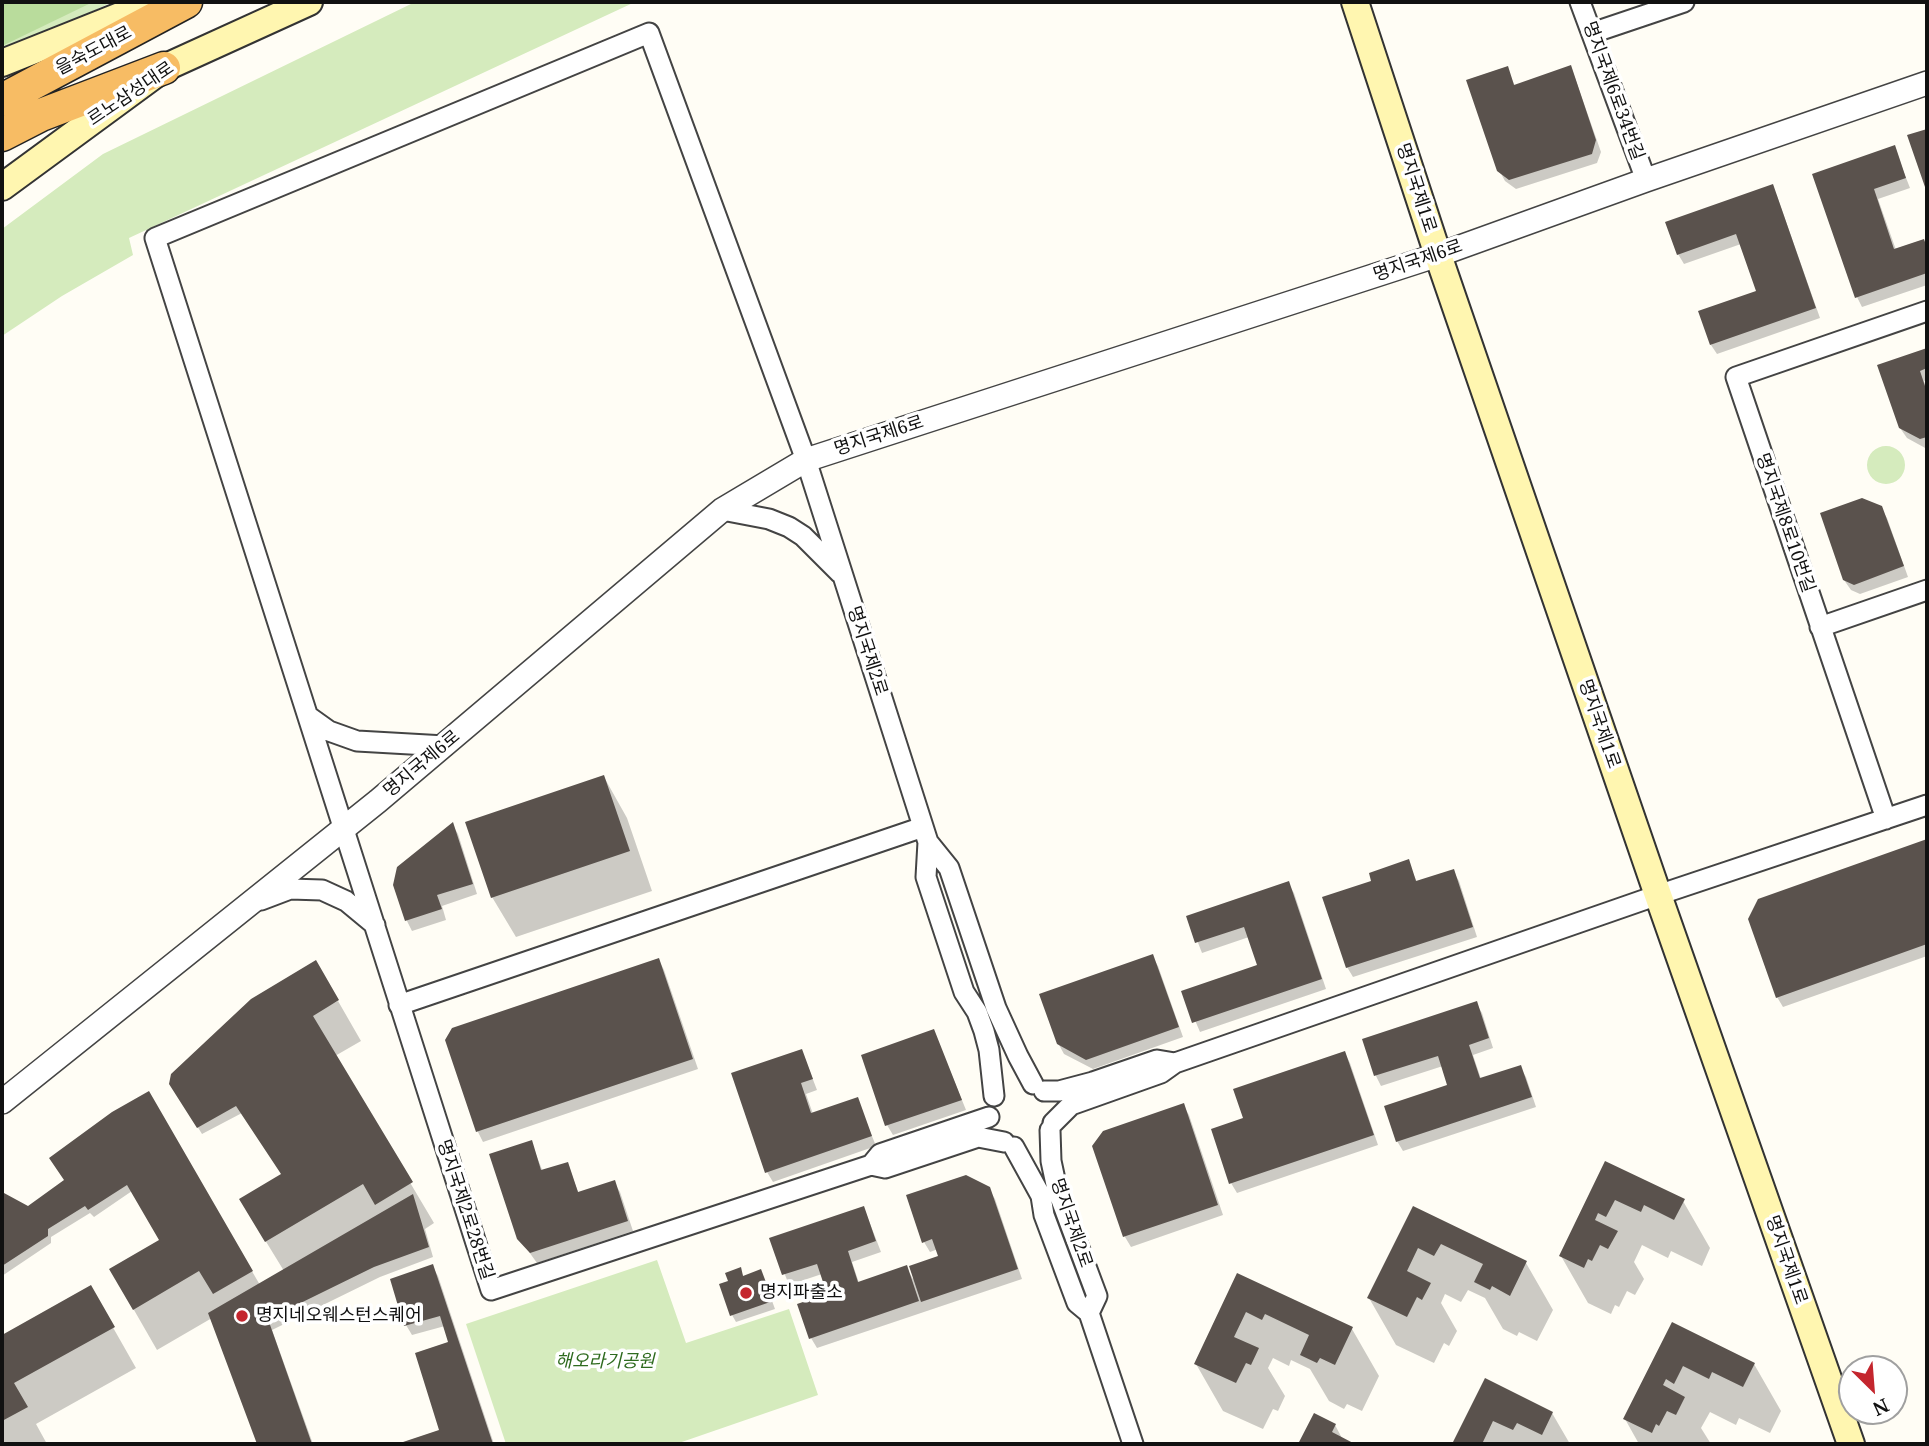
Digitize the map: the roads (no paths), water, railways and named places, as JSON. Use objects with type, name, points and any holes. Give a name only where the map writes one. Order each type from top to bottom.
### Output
[{"type":"highway","name":"을숙도대로","points":[[2,100],[186,2]]},
{"type":"highway","name":"을숙도대로","points":[[2,135],[41,115],[164,68]]},
{"type":"main road","name":"르노삼성대로","points":[[2,187],[164,68],[309,2]]},
{"type":"main road","name":"명지국제1로","points":[[1355,2],[1438,255],[1658,895],[1851,1444]]},
{"type":"main road","points":[[2,63],[146,3]]},
{"type":"street","name":"명지국제6로34번길","points":[[1580,2],[1646,180]]},
{"type":"street","points":[[1592,33],[1684,2]]},
{"type":"street","name":"명지국제2로","points":[[308,716],[155,239],[649,33],[806,460],[926,834],[949,869],[996,1008],[1018,1056],[1039,1088]]},
{"type":"street","name":"명지국제6로","points":[[2,1102],[445,746],[722,510],[806,460],[1438,255],[1927,83]]},
{"type":"street","name":"명지국제8로10번길","points":[[1886,819],[1736,377],[1927,311]]},
{"type":"street","points":[[722,510],[769,519],[789,527],[803,536],[843,576]]},
{"type":"street","points":[[1820,627],[1927,590]]},
{"type":"street","points":[[308,716],[329,731],[357,741],[445,746]]},
{"type":"street","name":"명지국제2로28번길","points":[[308,716],[491,1290],[871,1165],[884,1168],[978,1136],[1009,1144]]},
{"type":"street","points":[[1175,1063],[1157,1060],[1059,1091],[1023,1082],[1011,1083],[1001,1088],[994,1096],[989,1118],[996,1136],[1009,1144],[1025,1147],[1035,1144],[1044,1139],[1071,1105],[1161,1073],[1175,1063],[1658,895],[1927,805]]},
{"type":"street","points":[[399,1005],[926,834]]},
{"type":"street","name":"명지국제2로","points":[[926,834],[926,877],[964,992],[984,1031],[994,1096]]},
{"type":"street","points":[[242,911],[279,892],[312,888],[346,901],[375,925]]},
{"type":"street","points":[[1039,1088],[1050,1098],[1054,1109],[1051,1127]]},
{"type":"street","name":"명지국제2로28번길","points":[[871,1165],[880,1154],[989,1118]]},
{"type":"street","name":"명지국제2로","points":[[1051,1127],[1051,1161],[1057,1189],[1097,1296],[1089,1313]]},
{"type":"street","name":"명지국제2로","points":[[1009,1144],[1041,1196],[1044,1216],[1077,1303],[1089,1313],[1133,1444]]},
{"type":"place","name":"명지파출소","points":[[746,1293]]},
{"type":"place","name":"명지네오웨스턴스퀘어","points":[[242,1316]]},
{"type":"park label","name":"해오라기공원","points":[[605,1362]]}]
